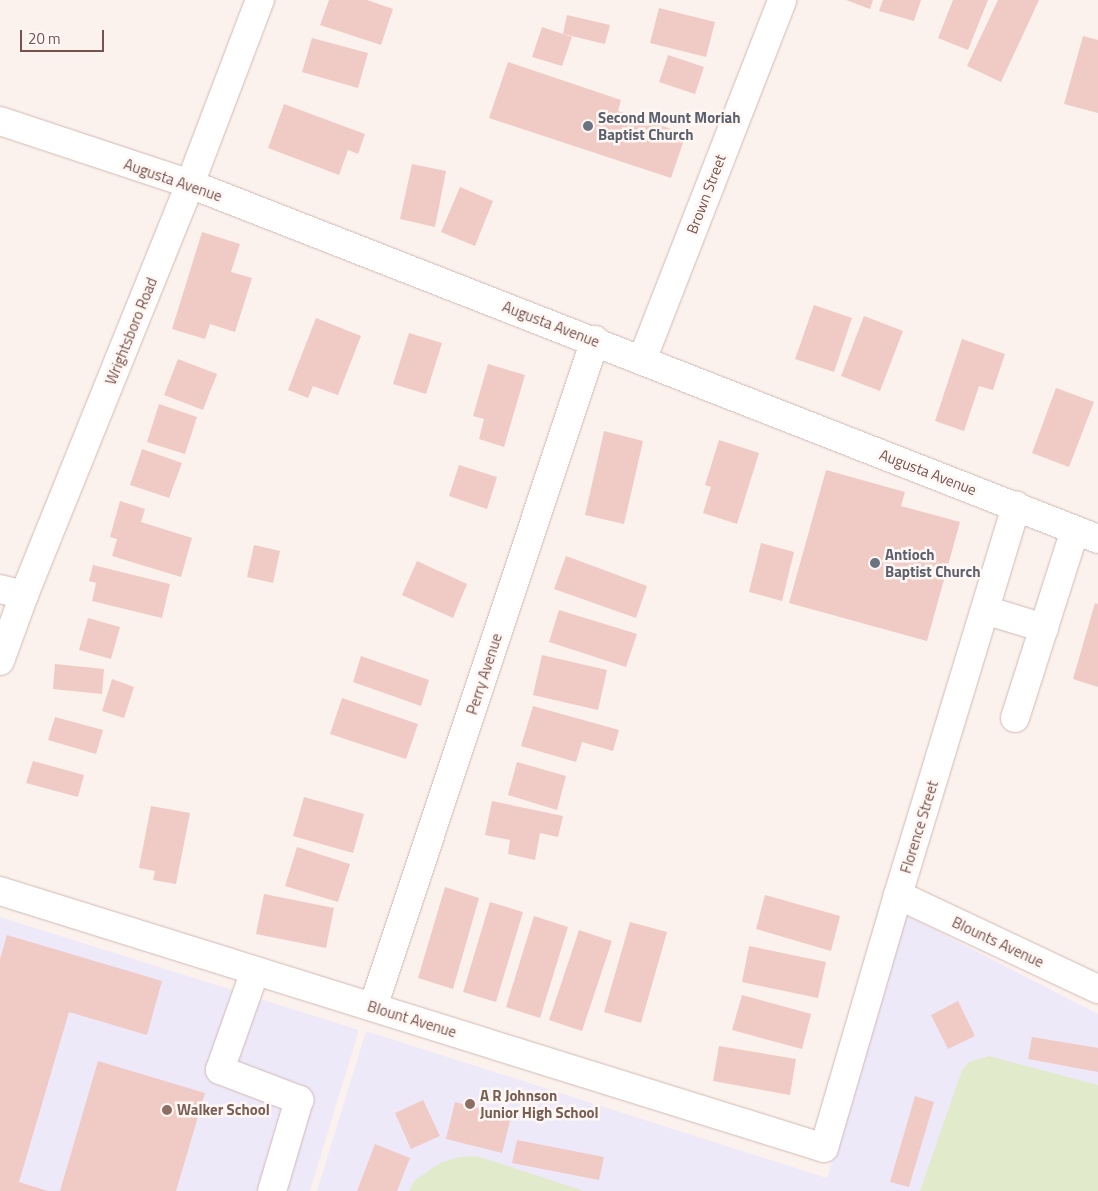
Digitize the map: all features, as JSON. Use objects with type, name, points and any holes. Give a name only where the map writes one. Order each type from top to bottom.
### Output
[{"type":"street","name":"Wrightsboro Road","points":[[0,661],[12,592],[190,184],[260,0]]},
{"type":"street","name":"Brown Street","points":[[642,360],[782,0]]},
{"type":"street","name":"Augusta Avenue","points":[[0,121],[190,184],[595,340],[1087,534]]},
{"type":"street","name":"Perry Avenue","points":[[372,1007],[595,340]]},
{"type":"street","name":"Florence Street","points":[[824,1148],[898,895],[1016,506]]},
{"type":"street","points":[[1015,718],[1044,628],[1087,534]]},
{"type":"street","points":[[985,610],[1044,628]]},
{"type":"street","name":"Blount Avenue","points":[[0,891],[824,1148]]},
{"type":"street","name":"Blounts Avenue","points":[[898,895],[1098,989]]},
{"type":"street","points":[[255,971],[220,1070],[300,1100],[272,1191]]},
{"type":"shaded area","name":"A R Johnson Junior High School","points":[[906,915],[1098,1014],[1098,1191],[317,1191],[366,1031],[827,1178]]},
{"type":"shaded area","name":"Walker School","points":[[0,917],[359,1030],[310,1191],[0,1191]]},
{"type":"green space","points":[[989,1056],[1098,1085],[1098,1191],[920,1191],[962,1070],[969,1062]]},
{"type":"green space","points":[[476,1156],[584,1191],[409,1191],[414,1181],[440,1163],[459,1157]]},
{"type":"building","points":[[329,0],[367,0],[393,9],[381,45],[320,25]]},
{"type":"building","points":[[846,0],[873,0],[870,9]]},
{"type":"building","points":[[883,0],[921,0],[914,21],[879,11]]},
{"type":"building","points":[[953,0],[988,0],[968,50],[938,38]]},
{"type":"building","points":[[998,0],[1039,0],[1001,82],[967,66]]},
{"type":"building","points":[[659,8],[715,22],[706,57],[650,43]]},
{"type":"building","points":[[567,15],[610,25],[605,44],[563,34]]},
{"type":"building","points":[[542,27],[572,37],[562,66],[532,57]]},
{"type":"building","points":[[1083,36],[1098,40],[1098,113],[1064,104]]},
{"type":"building","points":[[312,38],[368,53],[358,88],[302,72]]},
{"type":"building","points":[[668,55],[704,67],[695,94],[659,82]]},
{"type":"building","name":"Second Mount Moriah Baptist Church","points":[[508,62],[621,100],[618,111],[686,134],[671,178],[489,118]]},
{"type":"building","points":[[284,104],[365,134],[358,154],[348,150],[339,175],[268,148]]},
{"type":"building","points":[[412,164],[446,171],[435,227],[400,219]]},
{"type":"building","points":[[460,187],[493,201],[475,246],[441,232]]},
{"type":"building","points":[[202,232],[240,244],[231,272],[252,278],[235,332],[210,324],[205,339],[172,329]]},
{"type":"building","points":[[814,305],[852,318],[834,372],[795,359]]},
{"type":"building","points":[[864,316],[903,331],[880,391],[841,376]]},
{"type":"building","points":[[316,318],[361,336],[338,395],[313,386],[308,398],[288,390]]},
{"type":"building","points":[[409,333],[442,343],[426,394],[393,384]]},
{"type":"building","points":[[962,339],[1005,354],[993,390],[979,386],[964,431],[935,421]]},
{"type":"building","points":[[178,359],[217,374],[203,410],[164,395]]},
{"type":"building","points":[[488,364],[525,375],[504,447],[479,439],[484,419],[473,416]]},
{"type":"building","points":[[1056,388],[1094,402],[1069,467],[1032,453]]},
{"type":"building","points":[[159,404],[197,417],[185,454],[147,442]]},
{"type":"building","points":[[604,431],[643,441],[624,524],[585,515]]},
{"type":"building","points":[[719,440],[759,453],[737,524],[703,513],[711,487],[705,485]]},
{"type":"building","points":[[142,449],[182,463],[169,498],[130,485]]},
{"type":"building","points":[[459,465],[497,477],[487,509],[449,496]]},
{"type":"building","name":"Antioch Baptist Church","points":[[826,470],[905,492],[901,506],[960,522],[927,641],[789,603]]},
{"type":"building","points":[[120,501],[145,509],[141,522],[192,538],[181,577],[112,556],[117,539],[110,537]]},
{"type":"building","points":[[761,543],[794,552],[782,601],[749,592]]},
{"type":"building","points":[[254,545],[280,551],[273,583],[247,577]]},
{"type":"building","points":[[566,556],[647,586],[636,618],[554,589]]},
{"type":"building","points":[[417,561],[467,584],[453,618],[402,595]]},
{"type":"building","points":[[93,565],[170,584],[162,618],[92,601],[96,583],[89,581]]},
{"type":"building","points":[[1095,603],[1098,604],[1098,687],[1073,679]]},
{"type":"building","points":[[559,610],[637,634],[626,667],[549,642]]},
{"type":"building","points":[[88,618],[120,627],[111,659],[79,650]]},
{"type":"building","points":[[542,655],[607,670],[598,710],[533,695]]},
{"type":"building","points":[[361,656],[429,680],[421,706],[353,682]]},
{"type":"building","points":[[55,664],[104,669],[102,694],[53,689]]},
{"type":"building","points":[[112,679],[134,687],[124,718],[102,711]]},
{"type":"building","points":[[342,698],[418,724],[406,759],[330,734]]},
{"type":"building","points":[[533,706],[619,730],[613,751],[582,742],[576,762],[521,746]]},
{"type":"building","points":[[55,717],[103,730],[96,754],[48,740]]},
{"type":"building","points":[[33,761],[84,775],[78,797],[26,783]]},
{"type":"building","points":[[517,762],[566,776],[557,810],[508,795]]},
{"type":"building","points":[[304,797],[364,814],[353,853],[293,836]]},
{"type":"building","points":[[492,801],[563,816],[558,837],[540,833],[535,860],[508,854],[510,840],[485,835]]},
{"type":"building","points":[[151,806],[190,813],[176,884],[153,880],[155,871],[139,868]]},
{"type":"building","points":[[297,847],[350,864],[338,902],[285,886]]},
{"type":"building","points":[[445,887],[479,898],[453,989],[418,978]]},
{"type":"building","points":[[264,894],[334,908],[326,948],[256,934]]},
{"type":"building","points":[[765,895],[840,916],[831,951],[756,929]]},
{"type":"building","points":[[490,902],[523,912],[496,1002],[463,992]]},
{"type":"building","points":[[534,916],[568,927],[540,1018],[506,1007]]},
{"type":"building","points":[[630,922],[667,932],[641,1023],[604,1012]]},
{"type":"building","points":[[579,930],[612,941],[582,1031],[549,1020]]},
{"type":"building","points":[[7,935],[162,981],[147,1035],[69,1012],[19,1182],[48,1191],[0,1191],[0,959]]},
{"type":"building","points":[[749,946],[826,962],[818,998],[742,982]]},
{"type":"building","points":[[742,995],[811,1014],[802,1049],[732,1030]]},
{"type":"building","points":[[958,1001],[975,1036],[948,1049],[931,1015]]},
{"type":"building","points":[[1032,1037],[1098,1048],[1098,1072],[1028,1059]]},
{"type":"building","points":[[719,1046],[796,1059],[790,1095],[713,1081]]},
{"type":"building","points":[[98,1061],[205,1093],[176,1191],[60,1191]]},
{"type":"building","points":[[915,1096],[934,1102],[909,1187],[890,1182]]},
{"type":"building","points":[[423,1100],[440,1136],[411,1149],[395,1113]]},
{"type":"building","points":[[455,1102],[511,1117],[502,1153],[446,1139]]},
{"type":"building","points":[[517,1140],[604,1157],[599,1180],[512,1163]]},
{"type":"building","points":[[375,1144],[410,1158],[397,1191],[357,1191]]},
{"type":"place","name":"Second Mount Moriah Baptist Church","points":[[588,126]]},
{"type":"place","name":"Antioch Baptist Church","points":[[875,563]]},
{"type":"place","name":"A R Johnson Junior High School","points":[[470,1104]]},
{"type":"place","name":"Walker School","points":[[167,1110]]}]
